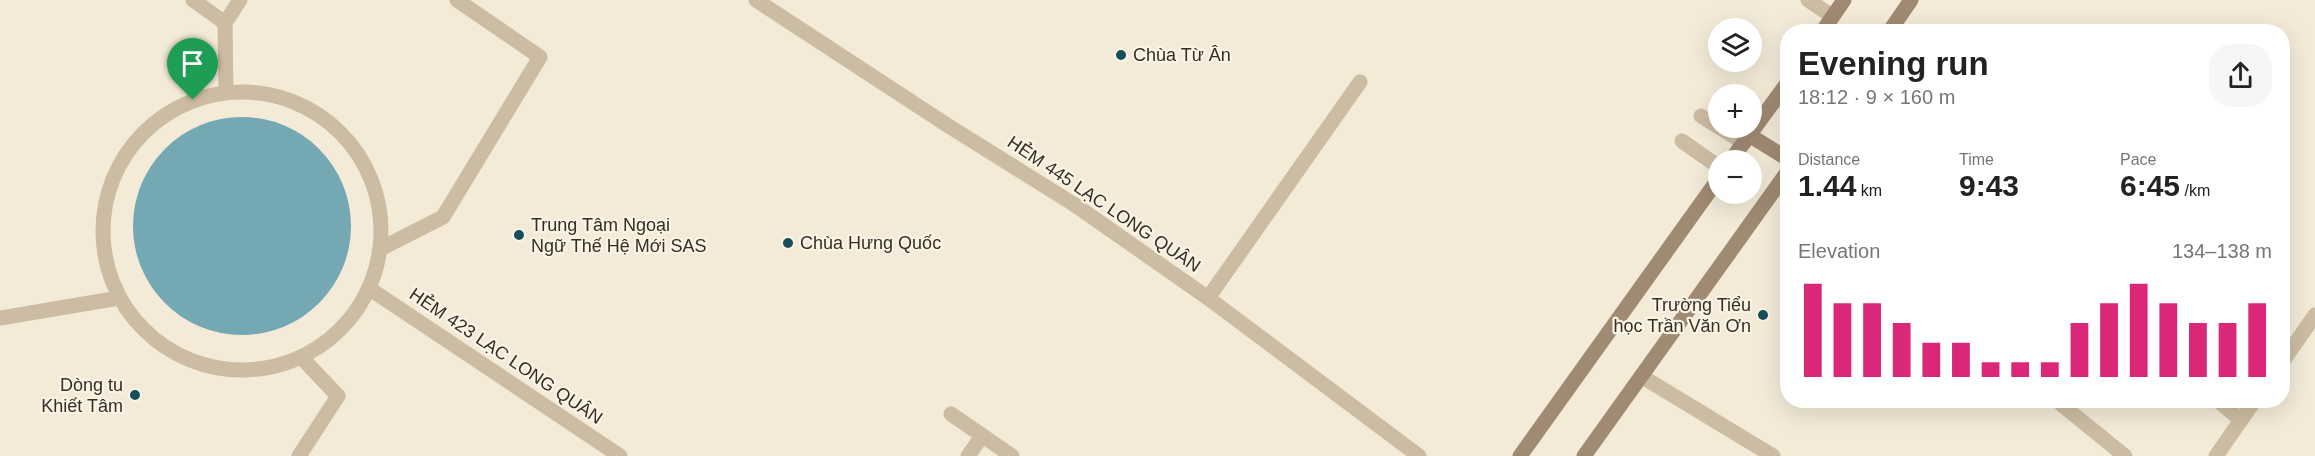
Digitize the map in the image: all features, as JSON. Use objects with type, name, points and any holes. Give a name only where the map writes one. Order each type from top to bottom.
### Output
[{"type":"main road","points":[[1827,24],[1844,0]]},
{"type":"main road","points":[[1894,24],[1911,0]]},
{"type":"main road","points":[[1739,150],[1780,93]]},
{"type":"main road","points":[[1747,139],[1780,155]]},
{"type":"main road","points":[[1584,456],[1780,182]]},
{"type":"main road","points":[[1520,456],[1708,193]]},
{"type":"street","points":[[193,0],[225,23]]},
{"type":"street","points":[[226,92],[225,23],[240,0]]},
{"type":"street","points":[[382,248],[443,217],[540,57],[457,0]]},
{"type":"street","name":"HẺM 445 LẠC LONG QUÂN","points":[[756,0],[947,125],[1075,205],[1208,297],[1419,456]]},
{"type":"street","points":[[1808,0],[1832,16]]},
{"type":"street","points":[[1208,297],[1360,82]]},
{"type":"street","points":[[226,92],[269,93],[309,107],[342,133],[367,167],[381,207],[382,248],[370,289],[353,317],[330,340],[301,357],[261,369],[219,368],[179,355],[145,332],[119,298],[106,266],[101,233],[105,199],[117,166],[136,138],[162,115],[193,100],[226,92]]},
{"type":"street","points":[[1701,116],[1747,139]]},
{"type":"street","points":[[1682,141],[1708,159]]},
{"type":"street","name":"HẺM 423 LẠC LONG QUÂN","points":[[370,289],[620,456]]},
{"type":"street","points":[[0,318],[119,298]]},
{"type":"street","points":[[2290,351],[2315,315]]},
{"type":"street","points":[[299,456],[338,396],[301,357]]},
{"type":"street","points":[[1641,376],[1773,456]]},
{"type":"street","points":[[2066,408],[2125,456]]},
{"type":"street","points":[[2227,408],[2241,420]]},
{"type":"street","points":[[2216,456],[2249,408]]},
{"type":"street","points":[[951,414],[1012,456]]},
{"type":"street","points":[[968,456],[982,436]]},
{"type":"water","points":[[231,117],[253,117],[274,121],[294,130],[311,141],[327,157],[347,194],[351,226],[347,258],[343,268],[333,287],[311,311],[274,331],[253,335],[231,335],[210,331],[190,322],[173,311],[157,295],[137,258],[133,237],[133,215],[137,194],[146,174],[157,157],[173,141],[210,121]]},
{"type":"place","name":"Chùa Từ Ân","points":[[1121,55]]},
{"type":"place","name":"Trung Tâm Ngoại Ngữ Thế Hệ Mới SAS","points":[[519,235]]},
{"type":"place","name":"Chùa Hưng Quốc","points":[[788,243]]},
{"type":"place","name":"Trường Tiểu học Trần Văn Ơn","points":[[1763,315]]},
{"type":"place","name":"Dòng tu Khiết Tâm","points":[[135,395]]},
{"type":"route","points":[[226,92],[269,93],[309,107],[342,133],[367,167],[381,207],[382,248],[370,289],[353,317],[330,340],[301,357],[261,369],[219,368],[179,355],[145,332],[119,298],[106,266],[101,233],[105,199],[117,166],[136,138],[162,115],[193,100],[226,92]]}]
